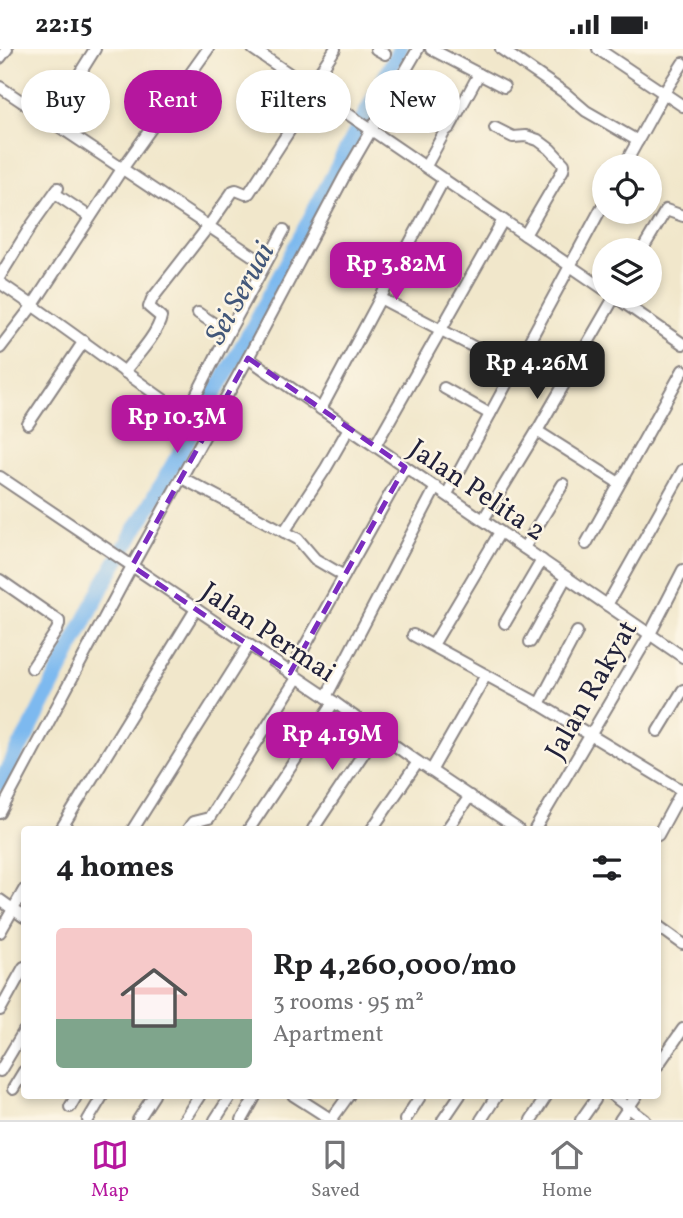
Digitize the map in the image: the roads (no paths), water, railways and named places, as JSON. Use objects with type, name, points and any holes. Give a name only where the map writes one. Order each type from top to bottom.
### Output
[{"type":"street","points":[[0,58],[7,49]]},
{"type":"street","points":[[82,70],[95,49]]},
{"type":"street","points":[[0,348],[33,305],[122,169],[208,49]]},
{"type":"street","points":[[253,49],[284,70]]},
{"type":"street","points":[[323,70],[335,49]]},
{"type":"street","points":[[406,70],[418,49]]},
{"type":"street","points":[[431,49],[505,87]]},
{"type":"street","points":[[501,49],[565,93],[586,111],[638,141]]},
{"type":"street","points":[[598,49],[683,106]]},
{"type":"street","points":[[631,154],[683,63]]},
{"type":"street","points":[[426,166],[479,74]]},
{"type":"street","points":[[0,87],[21,101]]},
{"type":"street","points":[[495,128],[513,137],[526,136],[538,140],[564,164],[525,236]]},
{"type":"street","points":[[68,133],[265,264]]},
{"type":"street","points":[[124,372],[161,321],[161,317],[149,307],[149,302],[234,190],[249,193],[285,133]]},
{"type":"street","points":[[0,813],[369,133]]},
{"type":"street","points":[[376,133],[592,281]]},
{"type":"street","points":[[321,409],[444,179]]},
{"type":"street","points":[[0,276],[31,226],[57,192],[90,217]]},
{"type":"street","points":[[649,238],[666,210],[683,216]]},
{"type":"street","points":[[375,446],[503,220]]},
{"type":"street","points":[[447,494],[592,224]]},
{"type":"street","points":[[0,283],[178,409],[187,411],[284,230]]},
{"type":"street","points":[[380,298],[516,369]]},
{"type":"street","points":[[483,520],[607,308]]},
{"type":"street","points":[[631,308],[683,344]]},
{"type":"street","points":[[198,313],[228,333]]},
{"type":"street","points":[[28,424],[84,341]]},
{"type":"street","name":"Jalan Pelita 2","points":[[248,358],[683,657]]},
{"type":"street","points":[[586,544],[683,370]]},
{"type":"street","points":[[444,388],[490,414]]},
{"type":"street","points":[[284,532],[349,428]]},
{"type":"street","points":[[537,431],[620,483]]},
{"type":"street","points":[[191,826],[195,821],[209,818],[293,675],[405,467]]},
{"type":"street","points":[[607,605],[683,470]]},
{"type":"street","points":[[182,478],[304,544],[315,558],[344,576]]},
{"type":"street","name":"Jalan Permai","points":[[2,482],[330,699],[514,826]]},
{"type":"street","points":[[524,548],[563,484]]},
{"type":"street","points":[[252,826],[330,699],[436,487]]},
{"type":"street","points":[[433,646],[500,532]]},
{"type":"street","points":[[505,623],[542,560]]},
{"type":"street","name":"Jalan Rakyat","points":[[536,826],[650,634],[683,570]]},
{"type":"street","points":[[530,642],[566,577]]},
{"type":"street","points":[[0,580],[59,621],[57,630],[32,668]]},
{"type":"street","points":[[63,826],[196,609]]},
{"type":"street","points":[[539,704],[577,632]]},
{"type":"street","points":[[413,635],[539,704],[683,790],[661,830]]},
{"type":"street","points":[[135,826],[249,645]]},
{"type":"street","points":[[432,771],[486,675]]},
{"type":"street","points":[[658,731],[683,689]]},
{"type":"street","points":[[315,826],[377,733]]},
{"type":"street","points":[[374,826],[418,762]]},
{"type":"street","points":[[449,826],[470,796]]},
{"type":"street","points":[[0,932],[21,895]]},
{"type":"street","points":[[0,900],[21,915]]},
{"type":"street","points":[[661,930],[683,944]]},
{"type":"street","points":[[0,1010],[21,972]]},
{"type":"street","points":[[661,1061],[683,1029]]},
{"type":"street","points":[[0,1071],[21,1036]]},
{"type":"street","points":[[13,1089],[21,1076]]},
{"type":"street","points":[[70,1107],[75,1099]]},
{"type":"street","points":[[88,1120],[101,1099]]},
{"type":"street","points":[[138,1120],[151,1099]]},
{"type":"street","points":[[184,1120],[197,1099]]},
{"type":"street","points":[[215,1120],[228,1099]]},
{"type":"street","points":[[242,1120],[254,1099]]},
{"type":"street","points":[[299,1099],[332,1120],[346,1099]]},
{"type":"street","points":[[405,1120],[418,1099]]},
{"type":"street","points":[[443,1120],[457,1099]]},
{"type":"street","points":[[481,1120],[494,1099]]},
{"type":"street","points":[[531,1120],[544,1099]]},
{"type":"street","points":[[618,1099],[645,1120]]},
{"type":"street","points":[[620,1120],[634,1099]]},
{"type":"street","points":[[581,1120],[594,1100]]},
{"type":"waterway","name":"Sei Seruai","points":[[0,783],[103,585],[251,331],[400,49]]}]
